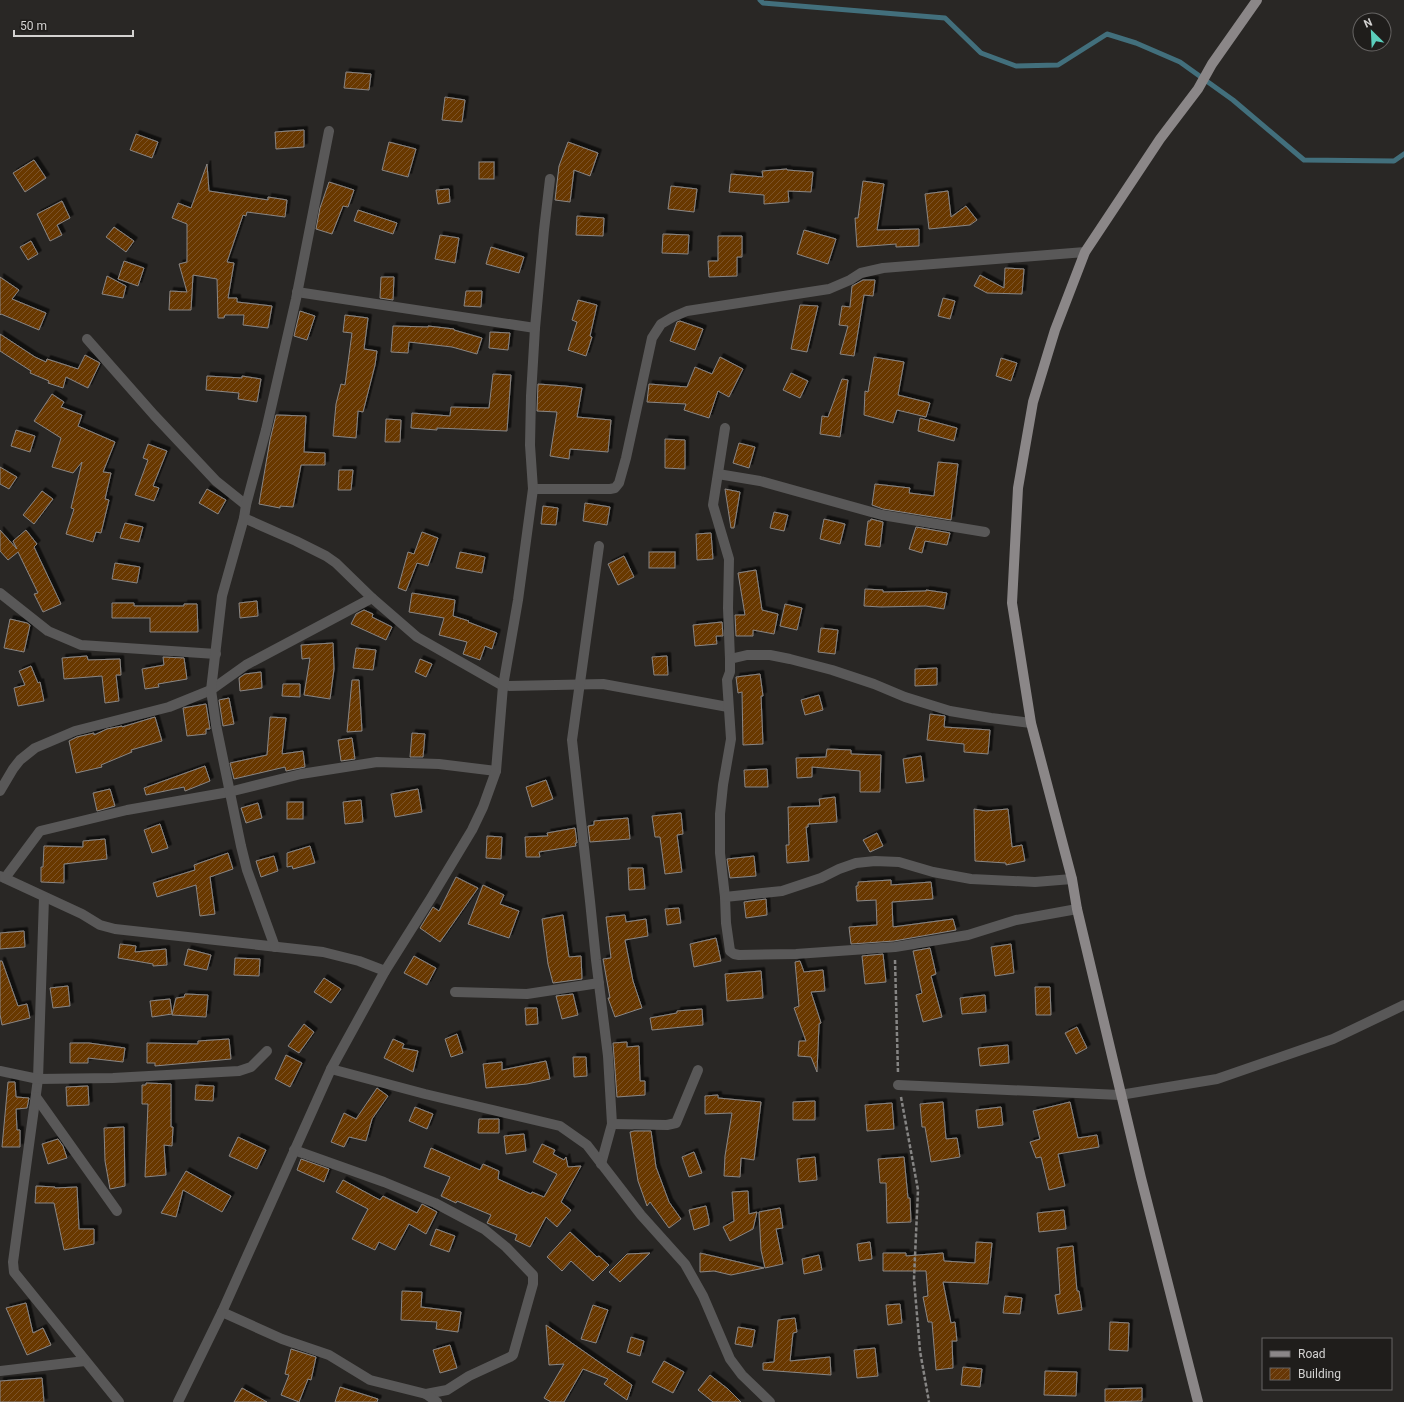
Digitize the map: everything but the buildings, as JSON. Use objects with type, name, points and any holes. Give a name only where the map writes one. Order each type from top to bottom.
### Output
[{"type":"main road","points":[[1198,1402],[1120,1094],[1076,908],[1072,879],[1031,723],[1012,603],[1018,488],[1033,402],[1055,330],[1085,252],[1160,140],[1198,89],[1212,64],[1257,0]]},
{"type":"street","points":[[275,947],[247,870],[229,792],[211,690],[222,596],[244,518],[246,505],[266,430],[297,292],[329,131]]},
{"type":"street","points":[[178,1402],[222,1312],[331,1069],[385,971],[472,830],[483,807],[496,771],[503,686],[518,600],[533,489],[530,445],[531,396],[535,328],[550,179]]},
{"type":"street","points":[[533,489],[615,488],[619,483],[626,458],[652,338],[661,324],[673,317],[687,311],[829,289],[850,280],[861,273],[883,268],[1085,252]]},
{"type":"street","points":[[297,292],[401,309],[535,328]]},
{"type":"street","points":[[87,339],[154,415],[211,476],[246,505]]},
{"type":"street","points":[[725,428],[714,506],[729,559],[728,608],[730,672],[727,680],[731,738],[720,814],[720,853],[730,951],[734,954],[796,954],[895,947],[968,935],[1016,920],[1076,908]]},
{"type":"street","points":[[718,474],[760,482],[882,515],[985,532]]},
{"type":"street","points":[[244,518],[326,556],[336,563],[372,598],[417,638],[503,686],[603,684],[728,707]]},
{"type":"street","points":[[600,546],[572,740],[608,1056],[612,1124],[601,1164]]},
{"type":"street","points":[[0,593],[48,631],[81,645],[216,654]]},
{"type":"street","points":[[0,791],[20,760],[35,748],[75,731],[169,706],[211,690],[246,665],[372,598]]},
{"type":"street","points":[[730,659],[747,655],[770,655],[790,659],[832,670],[874,684],[904,697],[950,711],[1031,723]]},
{"type":"street","points":[[385,971],[323,952],[115,929],[100,925],[82,914],[44,898],[2,877],[40,831],[127,810],[229,792],[301,774],[378,762],[439,764],[496,771]]},
{"type":"street","points":[[725,897],[782,891],[821,878],[856,863],[875,861],[899,862],[933,872],[971,879],[1035,882],[1072,879]]},
{"type":"street","points":[[44,898],[38,1079],[13,1262],[14,1272],[119,1402]]},
{"type":"street","points":[[455,992],[527,994],[599,983]]},
{"type":"street","points":[[898,1084],[1120,1094],[1218,1079],[1333,1039],[1404,1005]]},
{"type":"street","points":[[0,1071],[38,1079],[113,1078],[238,1071],[251,1067],[267,1051]]},
{"type":"street","points":[[331,1069],[425,1094],[560,1126],[587,1146],[641,1215],[685,1264],[703,1296],[730,1359],[742,1375],[770,1402]]},
{"type":"street","points":[[612,1124],[667,1125],[676,1123],[698,1070]]},
{"type":"street","points":[[36,1097],[116,1211]]},
{"type":"street","points":[[294,1150],[384,1182],[434,1203],[472,1222],[484,1229],[506,1247],[533,1275],[533,1284],[513,1355],[469,1376],[447,1390],[426,1394]]},
{"type":"street","points":[[222,1312],[282,1339],[329,1355],[370,1380],[426,1394],[437,1402]]},
{"type":"street","points":[[0,1371],[85,1361]]},
{"type":"path","points":[[895,947],[898,1084],[918,1190],[914,1279],[920,1351],[929,1402]]},
{"type":"waterway","points":[[760,0],[763,3],[945,18],[981,53],[1016,66],[1058,65],[1107,34],[1136,43],[1180,62],[1233,100],[1304,160],[1394,161],[1404,154]]}]
